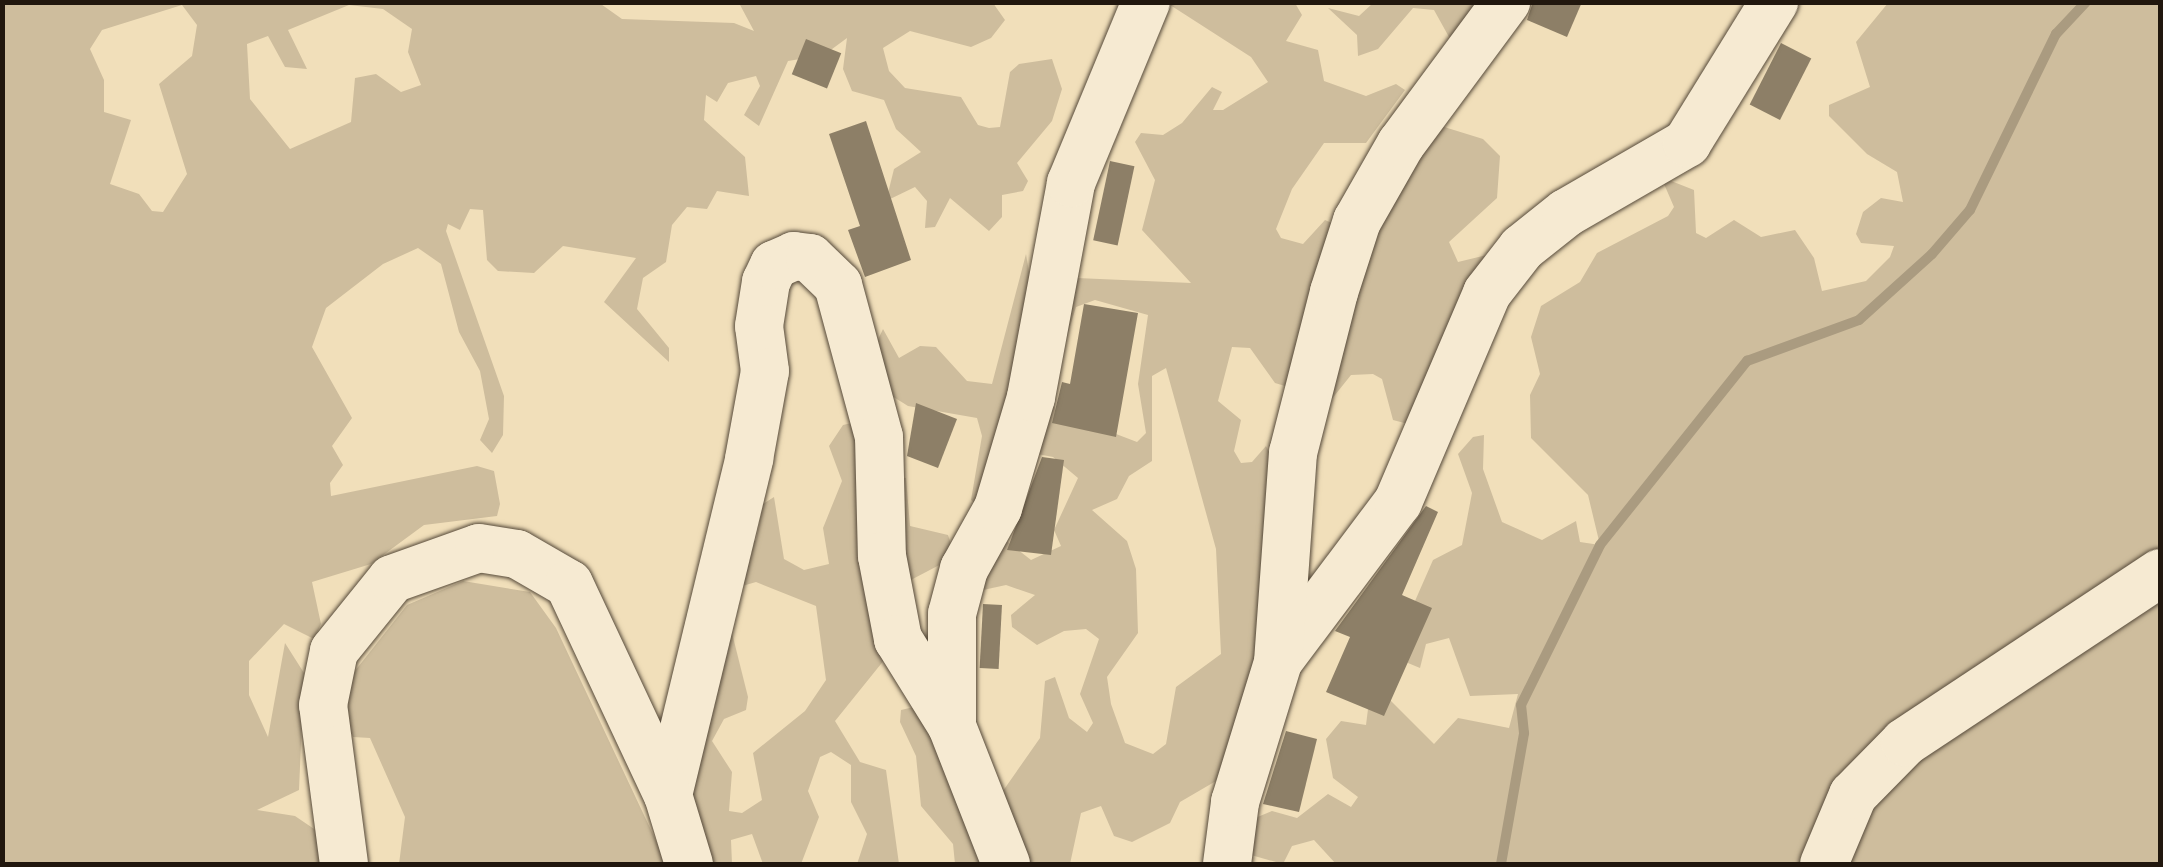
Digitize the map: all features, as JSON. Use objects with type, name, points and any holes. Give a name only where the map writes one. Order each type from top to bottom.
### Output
[{"type":"street","points":[[952,726],[952,614],[998,508],[1031,396],[1071,183],[1146,2]]},
{"type":"street","points":[[1227,864],[1235,802],[1278,662],[1293,453],[1358,221],[1401,144],[1506,2]]},
{"type":"street","points":[[1278,662],[1398,502],[1488,293],[1522,248],[1566,214],[1687,143],[1774,2]]},
{"type":"street","points":[[668,796],[749,459],[765,371],[759,326],[766,282],[774,265],[794,256],[822,267],[842,298],[879,437],[882,556],[898,639],[952,726],[1006,864]]},
{"type":"street","points":[[344,864],[323,705],[334,651],[392,579],[479,548],[517,554],[570,584],[668,796],[688,864]]},
{"type":"street","points":[[1824,864],[1854,796],[1905,742],[2160,573]]},
{"type":"shaded area","points":[[598,2],[622,19],[734,23],[754,31],[739,3],[993,3],[1005,20],[991,38],[971,47],[910,31],[883,48],[889,71],[905,88],[961,97],[978,125],[989,128],[1000,127],[1010,72],[1019,64],[1052,59],[1062,89],[1052,121],[1017,163],[1028,181],[1023,191],[1002,195],[1002,217],[989,231],[950,198],[935,227],[925,228],[927,201],[915,187],[886,201],[894,169],[921,152],[896,129],[884,100],[852,91],[843,69],[847,38],[824,55],[788,61],[759,126],[744,115],[760,86],[756,76],[728,83],[717,102],[706,95],[704,120],[745,157],[749,196],[717,191],[707,209],[687,207],[672,225],[666,262],[643,278],[637,309],[669,348],[669,362],[604,302],[636,258],[563,246],[534,273],[498,271],[487,260],[483,210],[470,209],[460,230],[448,224],[446,231],[504,396],[503,435],[492,453],[480,440],[489,419],[480,371],[459,332],[441,264],[418,248],[383,264],[326,308],[312,347],[352,418],[332,446],[343,465],[330,483],[331,496],[477,466],[494,471],[500,504],[497,516],[424,525],[371,564],[312,582],[321,624],[314,639],[284,624],[249,661],[249,695],[268,737],[285,643],[304,673],[299,790],[257,810],[295,816],[320,833],[330,864],[3,864],[2,3]],"holes":[[[182,5],[197,25],[192,56],[159,84],[187,174],[163,212],[152,211],[139,194],[110,184],[131,120],[104,112],[104,80],[90,49],[102,30]],[[349,5],[383,9],[412,29],[408,52],[421,85],[401,92],[376,74],[355,78],[351,122],[290,149],[250,99],[247,44],[268,36],[285,67],[307,69],[288,30]]]},
{"type":"shaded area","points":[[1167,3],[1295,3],[1302,15],[1286,41],[1318,50],[1324,81],[1366,96],[1396,84],[1405,90],[1366,143],[1324,143],[1292,189],[1276,229],[1281,238],[1303,244],[1325,220],[1364,237],[1441,126],[1483,139],[1500,156],[1497,198],[1449,242],[1458,262],[1491,254],[1412,425],[1393,420],[1382,379],[1373,374],[1351,375],[1331,400],[1275,383],[1250,348],[1232,347],[1218,401],[1241,420],[1234,451],[1241,463],[1252,462],[1266,446],[1276,467],[1260,634],[1234,752],[1216,781],[1180,802],[1170,823],[1132,842],[1114,836],[1101,806],[1081,813],[1070,864],[1008,864],[998,798],[1040,738],[1045,681],[1055,677],[1069,718],[1087,732],[1093,723],[1080,694],[1099,639],[1086,629],[1064,631],[1037,645],[1012,627],[1011,615],[1035,595],[1006,585],[974,592],[1004,539],[1031,560],[1061,546],[1054,530],[1078,478],[1053,457],[1032,453],[1050,390],[1056,411],[1137,442],[1146,433],[1138,384],[1148,315],[1095,300],[1076,307],[1060,359],[1077,278],[1191,283],[1142,230],[1155,180],[1135,142],[1141,133],[1163,135],[1182,123],[1212,87],[1222,92],[1213,110],[1223,110],[1268,82],[1251,57]],"holes":[[[1166,368],[1216,549],[1221,654],[1176,687],[1166,744],[1153,754],[1125,743],[1111,704],[1107,677],[1138,633],[1136,569],[1127,541],[1092,510],[1117,499],[1129,476],[1152,461],[1152,376]]]},
{"type":"shaded area","points":[[1373,3],[1486,3],[1460,36],[1449,37],[1434,10],[1413,8],[1378,49],[1358,56],[1357,35],[1328,8],[1359,16]]},
{"type":"shaded area","points":[[1888,3],[2160,3],[2160,864],[1336,864],[1314,840],[1292,846],[1283,864],[1244,853],[1248,821],[1272,811],[1297,818],[1328,794],[1351,807],[1358,797],[1333,778],[1326,739],[1341,721],[1366,725],[1369,701],[1389,699],[1434,744],[1458,718],[1509,728],[1518,694],[1470,696],[1449,638],[1426,644],[1420,668],[1408,663],[1397,613],[1415,601],[1433,560],[1462,545],[1472,493],[1458,454],[1473,437],[1484,435],[1483,469],[1502,522],[1542,540],[1576,521],[1580,542],[1600,545],[1588,495],[1531,438],[1530,395],[1540,374],[1531,337],[1541,306],[1580,282],[1597,253],[1668,216],[1674,207],[1661,177],[1694,190],[1696,233],[1706,238],[1734,220],[1761,237],[1795,230],[1814,258],[1822,291],[1866,281],[1890,257],[1894,246],[1861,243],[1856,234],[1863,212],[1881,198],[1903,202],[1897,172],[1867,154],[1829,116],[1829,105],[1870,87],[1856,42]]},
{"type":"shaded area","points":[[1026,254],[1032,290],[1025,348],[979,506],[971,500],[982,436],[977,418],[908,406],[884,391],[875,346],[883,329],[899,358],[920,346],[936,347],[967,381],[992,384]]},
{"type":"shaded area","points":[[856,422],[892,479],[906,478],[910,526],[948,535],[952,547],[949,560],[905,583],[930,655],[889,654],[835,721],[860,762],[886,770],[899,864],[857,864],[867,834],[851,802],[851,765],[831,752],[820,757],[808,791],[819,817],[801,864],[763,864],[752,834],[731,840],[732,864],[702,864],[683,786],[726,609],[748,697],[746,710],[724,719],[712,741],[732,772],[729,811],[742,813],[762,800],[753,753],[805,711],[826,680],[816,606],[756,582],[732,589],[723,559],[756,540],[763,504],[774,497],[784,559],[804,570],[829,564],[823,528],[842,481],[829,446],[843,425]]},
{"type":"shaded area","points":[[463,581],[530,592],[556,628],[667,864],[399,864],[405,817],[370,738],[353,737],[343,717],[347,681],[407,605]]},
{"type":"shaded area","points":[[914,707],[925,714],[996,864],[955,864],[953,844],[921,806],[916,756],[900,722],[901,710]]},
{"type":"building","points":[[1533,2],[1582,2],[1567,37],[1527,20]]},
{"type":"building","points":[[806,39],[841,53],[827,88],[792,74]]},
{"type":"building","points":[[1781,43],[1811,58],[1780,120],[1750,104]]},
{"type":"building","points":[[866,121],[911,260],[865,277],[848,230],[860,226],[829,134]]},
{"type":"building","points":[[1110,161],[1134,166],[1118,245],[1093,240]]},
{"type":"building","points":[[1084,304],[1138,313],[1116,437],[1052,423],[1062,382],[1070,384]]},
{"type":"building","points":[[916,403],[957,419],[938,468],[907,456]]},
{"type":"building","points":[[1042,457],[1064,460],[1051,555],[1007,550]]},
{"type":"building","points":[[1426,506],[1438,512],[1402,595],[1432,608],[1384,716],[1326,692],[1350,637],[1335,631]]},
{"type":"building","points":[[983,604],[1002,605],[999,669],[980,668]]},
{"type":"building","points":[[1286,731],[1317,739],[1299,812],[1263,804]]},
{"type":"waterway","points":[[1501,864],[1524,733],[1521,705],[1600,545],[1747,361],[1859,320],[1932,254],[1970,210],[2056,34],[2086,2]]}]
